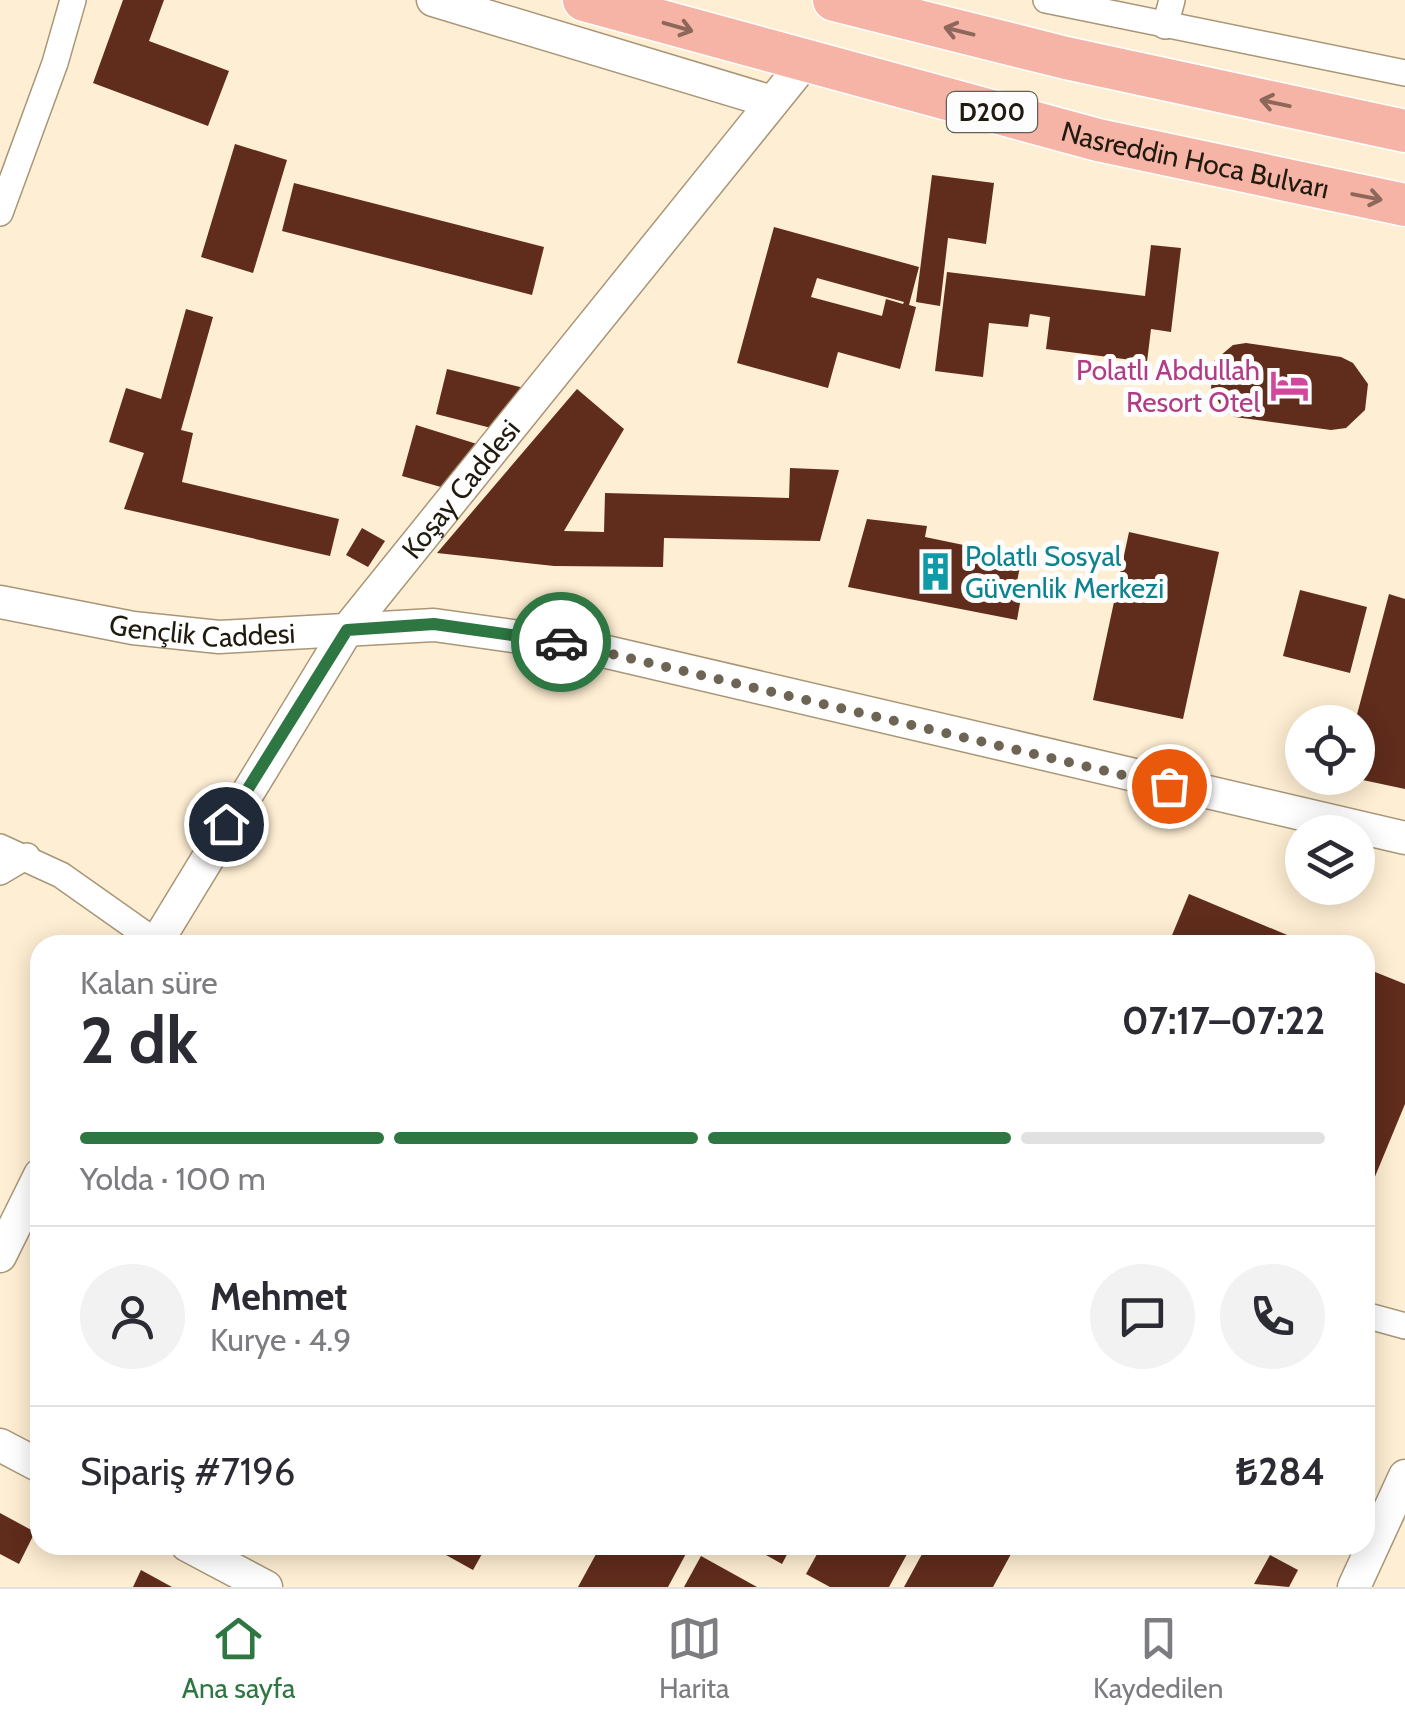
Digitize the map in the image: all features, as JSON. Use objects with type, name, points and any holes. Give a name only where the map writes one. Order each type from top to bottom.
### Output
[{"type":"highway","name":"Nasreddin Hoca Bulvarı","points":[[584,0],[1098,140],[1405,205]]},
{"type":"highway","name":"D200","points":[[834,0],[1066,58],[1405,131]]},
{"type":"street","points":[[0,213],[55,63],[73,0]]},
{"type":"street","points":[[432,0],[772,102]]},
{"type":"street","points":[[1046,0],[1405,73]]},
{"type":"street","points":[[1165,26],[1172,0]]},
{"type":"street","name":"Koşay Caddesi","points":[[161,935],[347,630],[804,62]]},
{"type":"street","name":"Gençlik Caddesi","points":[[0,602],[133,628],[220,638],[434,624],[577,645],[1405,838]]},
{"type":"street","points":[[0,847],[26,856],[112,908],[144,935]]},
{"type":"street","points":[[0,872],[26,856]]},
{"type":"street","points":[[0,1256],[30,1195]]},
{"type":"street","points":[[1375,1318],[1405,1326]]},
{"type":"street","points":[[0,1445],[30,1461]]},
{"type":"street","points":[[1375,1541],[1405,1476]]},
{"type":"street","points":[[207,1555],[266,1587]]},
{"type":"street","points":[[1354,1587],[1369,1555]]},
{"type":"building","points":[[123,0],[164,0],[149,41],[229,71],[208,126],[93,83]]},
{"type":"building","points":[[235,144],[287,160],[253,273],[201,257]]},
{"type":"building","points":[[932,175],[994,183],[986,244],[948,238],[940,306],[916,302]]},
{"type":"building","points":[[294,183],[544,247],[532,295],[282,231]]},
{"type":"building","points":[[774,227],[919,267],[909,305],[916,307],[900,369],[838,352],[828,388],[737,363]],"holes":[[[817,278],[904,302],[886,299],[882,316],[811,297]]]},
{"type":"building","points":[[1151,245],[1181,248],[1171,332],[1151,329],[1147,362],[1046,349],[1050,317],[1030,314],[1028,327],[989,323],[983,377],[935,371],[947,272],[1145,296]]},
{"type":"building","points":[[186,309],[213,317],[181,430],[193,433],[182,482],[339,519],[330,556],[124,509],[144,453],[109,442],[126,388],[161,399]]},
{"type":"building","name":"Polatlı Abdullah Resort Otel","points":[[1246,343],[1341,357],[1353,363],[1368,384],[1365,410],[1346,428],[1331,430],[1235,417],[1223,410],[1211,388],[1214,361],[1233,345]]},
{"type":"building","points":[[447,369],[532,390],[503,431],[436,414]]},
{"type":"building","points":[[577,389],[624,429],[564,531],[604,532],[605,493],[789,498],[790,468],[839,470],[820,541],[664,538],[663,567],[554,566],[437,553]]},
{"type":"building","points":[[416,425],[477,444],[441,487],[402,476]]},
{"type":"building","name":"Polatlı Sosyal Güvenlik Merkezi","points":[[867,519],[927,526],[925,537],[1022,557],[1015,591],[1022,592],[1017,620],[848,587]]},
{"type":"building","points":[[362,528],[385,541],[368,567],[346,555]]},
{"type":"building","points":[[1129,532],[1219,552],[1183,719],[1093,700]]},
{"type":"building","points":[[1300,590],[1367,607],[1350,673],[1283,656]]},
{"type":"building","points":[[1389,594],[1405,599],[1405,789],[1375,783],[1375,705],[1360,705]]},
{"type":"building","points":[[1189,894],[1287,935],[1172,935]]},
{"type":"building","points":[[1375,972],[1405,984],[1405,1104],[1375,1177]]},
{"type":"building","points":[[0,1513],[30,1529],[30,1542],[19,1564],[0,1554]]},
{"type":"building","points":[[446,1555],[481,1555],[473,1570]]},
{"type":"building","points":[[596,1555],[685,1555],[668,1587],[578,1587]]},
{"type":"building","points":[[766,1555],[787,1555],[782,1564]]},
{"type":"building","points":[[816,1555],[907,1555],[889,1587],[830,1587],[806,1574]]},
{"type":"building","points":[[922,1555],[1010,1555],[993,1587],[904,1587]]},
{"type":"building","points":[[1270,1555],[1298,1570],[1289,1587],[1254,1584]]},
{"type":"building","points":[[701,1556],[757,1587],[684,1587]]},
{"type":"building","points":[[141,1570],[172,1587],[133,1587]]},
{"type":"way so far","points":[[561,642],[1169,786]]},
{"type":"place","name":"Polatlı Abdullah Resort Otel","points":[[1290,386]]},
{"type":"place","name":"Polatlı Sosyal Güvenlik Merkezi","points":[[935,572]]},
{"type":"route","points":[[226,824],[347,630],[434,624],[561,642]]}]
